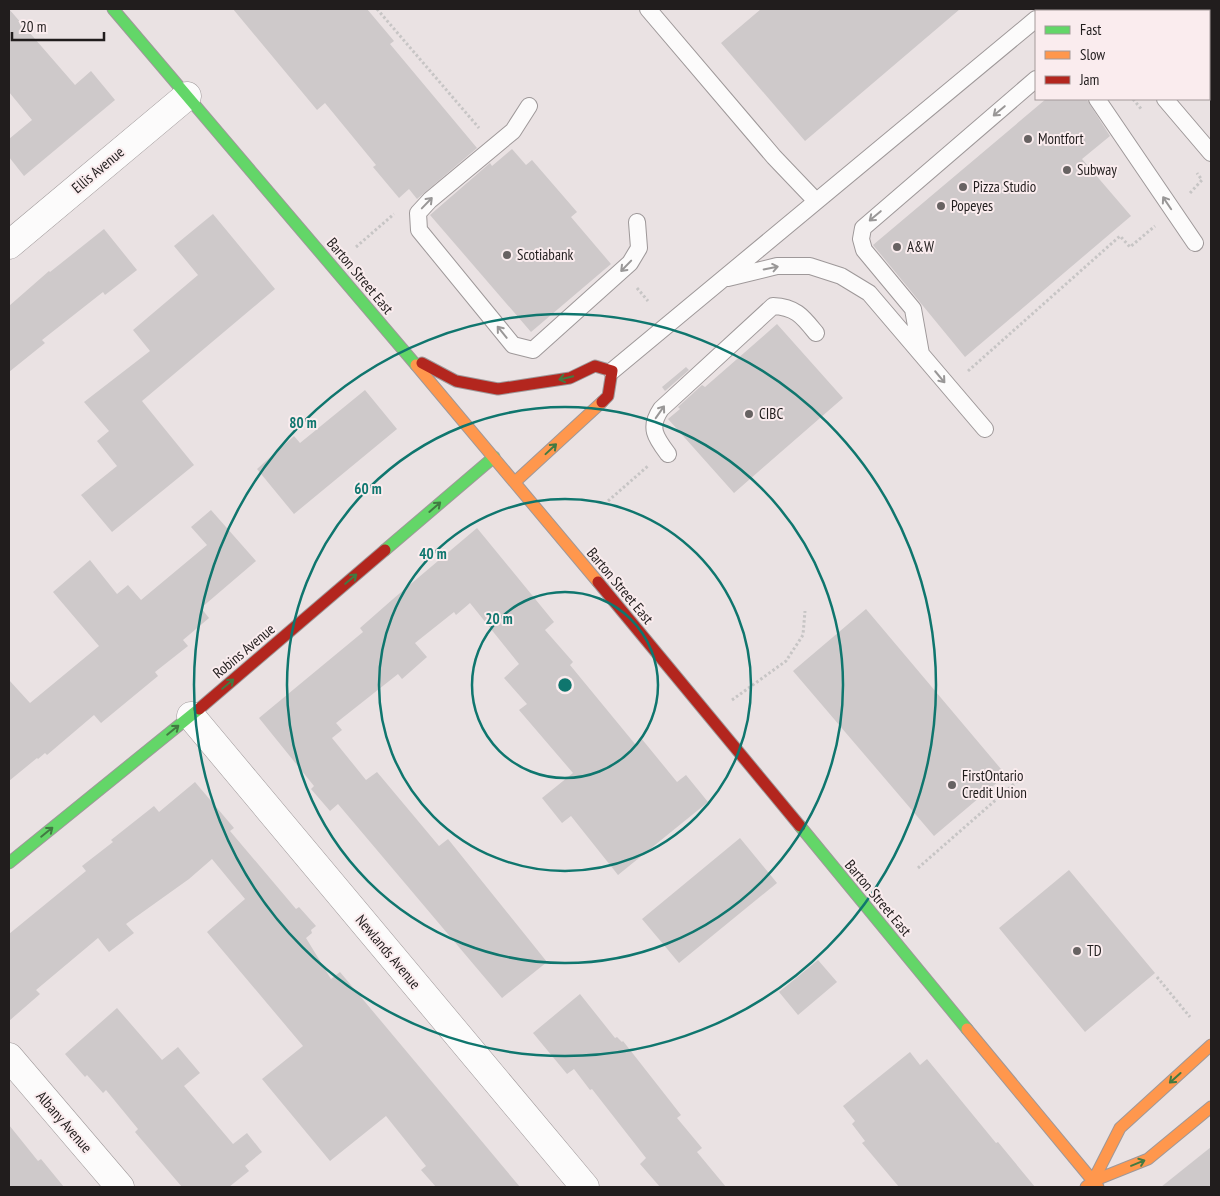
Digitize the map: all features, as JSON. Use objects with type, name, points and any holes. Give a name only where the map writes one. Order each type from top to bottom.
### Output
[{"type":"main road","name":"Barton Street East","points":[[113,9],[515,482],[1092,1185]]},
{"type":"main road","points":[[407,355],[456,381],[498,389],[570,378],[595,366],[612,371],[608,396],[515,482]]},
{"type":"main road","name":"Robins Avenue","points":[[9,862],[190,716],[494,457]]},
{"type":"main road","points":[[1092,1185],[1120,1128],[1211,1045]]},
{"type":"main road","points":[[1092,1185],[1148,1159],[1211,1107]]},
{"type":"street","name":"Ellis Avenue","points":[[9,244],[187,96]]},
{"type":"street","name":"Newlands Avenue","points":[[190,716],[585,1187]]},
{"type":"street","name":"Albany Avenue","points":[[9,1057],[120,1187]]},
{"type":"lane","points":[[648,9],[774,157],[816,201]]},
{"type":"lane","points":[[612,371],[1035,20]]},
{"type":"lane","points":[[921,354],[914,309],[864,250],[861,239],[863,228],[1035,80]]},
{"type":"lane","points":[[1098,100],[1195,243]]},
{"type":"lane","points":[[1166,100],[1211,153]]},
{"type":"lane","points":[[529,106],[513,131],[418,212],[419,230],[513,345],[533,350],[630,263],[639,248],[638,222]]},
{"type":"lane","points":[[724,279],[777,266],[810,266],[841,276],[869,293],[985,429]]},
{"type":"lane","points":[[668,454],[657,440],[654,432],[656,416],[661,409],[773,306],[785,306],[795,311],[804,318],[816,334]]},
{"type":"path","points":[[377,9],[480,130]]},
{"type":"path","points":[[1134,100],[1146,114]]},
{"type":"path","points":[[949,387],[1120,236],[1130,247],[1173,212],[1202,180],[1196,173]]},
{"type":"path","points":[[333,267],[395,213]]},
{"type":"path","points":[[608,501],[654,461],[668,454]]},
{"type":"path","points":[[708,716],[786,661],[803,635],[805,611]]},
{"type":"path","points":[[918,868],[1022,778]]},
{"type":"path","points":[[1156,977],[1190,1017]]},
{"type":"building","points":[[9,9],[75,85],[91,71],[115,100],[24,176],[9,157],[9,139],[32,120],[9,92]]},
{"type":"building","points":[[233,9],[367,9],[394,41],[390,44],[477,148],[417,199],[409,189],[399,198],[373,167],[376,165],[325,103],[317,110]]},
{"type":"building","points":[[761,9],[960,9],[805,141],[721,43]]},
{"type":"building","points":[[1045,100],[1087,100],[1110,136],[1082,159],[1131,216],[965,357],[873,245]]},
{"type":"building","points":[[512,149],[526,165],[532,160],[577,212],[571,217],[611,264],[531,332],[430,215],[490,163],[492,166]]},
{"type":"building","points":[[213,214],[275,289],[142,401],[194,465],[112,532],[81,495],[117,466],[97,441],[109,431],[84,402],[150,351],[133,330],[198,275],[174,246]]},
{"type":"building","points":[[104,229],[137,270],[105,295],[103,292],[42,340],[45,343],[9,372],[9,306],[49,271]]},
{"type":"building","name":"CIBC","points":[[777,324],[843,398],[734,493],[668,419],[702,385],[705,387]]},
{"type":"building","points":[[686,367],[689,370],[665,391],[662,387]]},
{"type":"building","points":[[365,390],[397,429],[294,514],[257,469],[294,436],[300,443]]},
{"type":"building","points":[[211,510],[256,561],[201,608],[209,618],[183,640],[188,646],[155,672],[158,676],[101,723],[94,715],[47,755],[45,753],[37,758],[9,781],[9,680],[30,703],[99,646],[53,592],[90,560],[117,594],[128,585],[141,600],[207,545],[191,527]]},
{"type":"building","points":[[477,528],[554,622],[545,630],[573,662],[570,665],[635,744],[641,738],[677,782],[686,775],[708,802],[618,875],[571,816],[562,823],[542,798],[573,773],[519,710],[527,704],[504,678],[519,664],[470,603],[456,615],[454,612],[415,643],[427,657],[402,679],[398,674],[336,723],[342,730],[332,738],[366,780],[377,772],[439,846],[448,839],[547,962],[502,998],[338,804],[330,811],[311,789],[314,786],[259,718],[363,632],[360,628]]},
{"type":"building","points":[[866,609],[1006,775],[934,836],[793,671]]},
{"type":"building","points":[[195,782],[234,828],[230,831],[296,909],[299,907],[316,926],[306,938],[331,979],[340,972],[520,1187],[436,1187],[421,1170],[426,1166],[386,1116],[330,1161],[262,1079],[303,1046],[207,932],[245,899],[212,859],[189,879],[126,924],[134,933],[109,952],[98,938],[36,990],[40,994],[9,1021],[9,934],[86,871],[82,866],[113,842],[111,840],[154,806],[159,812]]},
{"type":"building","points":[[740,838],[777,883],[679,963],[642,919]]},
{"type":"building","name":"TD","points":[[1069,870],[1155,973],[1085,1032],[999,928]]},
{"type":"building","points":[[818,960],[837,982],[798,1015],[779,992]]},
{"type":"building","points":[[580,994],[615,1038],[617,1037],[623,1041],[681,1115],[677,1118],[702,1148],[697,1152],[726,1187],[660,1187],[640,1164],[646,1158],[592,1089],[590,1090],[574,1069],[567,1074],[533,1033]]},
{"type":"building","points":[[117,1008],[162,1060],[178,1047],[200,1073],[184,1086],[233,1144],[247,1133],[262,1152],[245,1166],[249,1171],[229,1187],[182,1187],[135,1132],[138,1129],[106,1090],[103,1093],[87,1075],[85,1077],[65,1054]]},
{"type":"building","points":[[910,1052],[920,1065],[927,1059],[1035,1187],[899,1187],[862,1143],[865,1141],[852,1124],[855,1121],[843,1106]]},
{"type":"building","points":[[9,1125],[38,1161],[41,1159],[64,1187],[9,1187]]},
{"type":"building","points":[[1211,1147],[1211,1187],[1161,1187]]},
{"type":"traffic: fast","points":[[113,9],[416,365]]},
{"type":"traffic: fast","points":[[385,550],[494,457]]},
{"type":"traffic: fast","points":[[9,863],[199,709]]},
{"type":"traffic: fast","points":[[800,826],[967,1029]]},
{"type":"traffic: slow","points":[[416,365],[598,582]]},
{"type":"traffic: slow","points":[[515,482],[602,402]]},
{"type":"traffic: slow","points":[[967,1029],[1098,1187]]},
{"type":"traffic: slow","points":[[1086,1187],[1093,1181],[1120,1128],[1211,1045]]},
{"type":"traffic: slow","points":[[1093,1181],[1148,1159],[1211,1107]]},
{"type":"traffic: jam","points":[[422,363],[456,381],[498,389],[570,378],[595,366],[612,371],[608,396],[602,402]]},
{"type":"traffic: jam","points":[[199,709],[385,550]]},
{"type":"traffic: jam","points":[[598,582],[800,826]]},
{"type":"place","name":"Montfort","points":[[1028,139]]},
{"type":"place","name":"Subway","points":[[1067,170]]},
{"type":"place","name":"Pizza Studio","points":[[963,187]]},
{"type":"place","name":"Popeyes","points":[[941,206]]},
{"type":"place","name":"A&W","points":[[897,247]]},
{"type":"place","name":"Scotiabank","points":[[507,255]]},
{"type":"place","name":"CIBC","points":[[749,414]]},
{"type":"place","name":"FirstOntario Credit Union","points":[[952,785]]},
{"type":"place","name":"TD","points":[[1077,951]]}]
